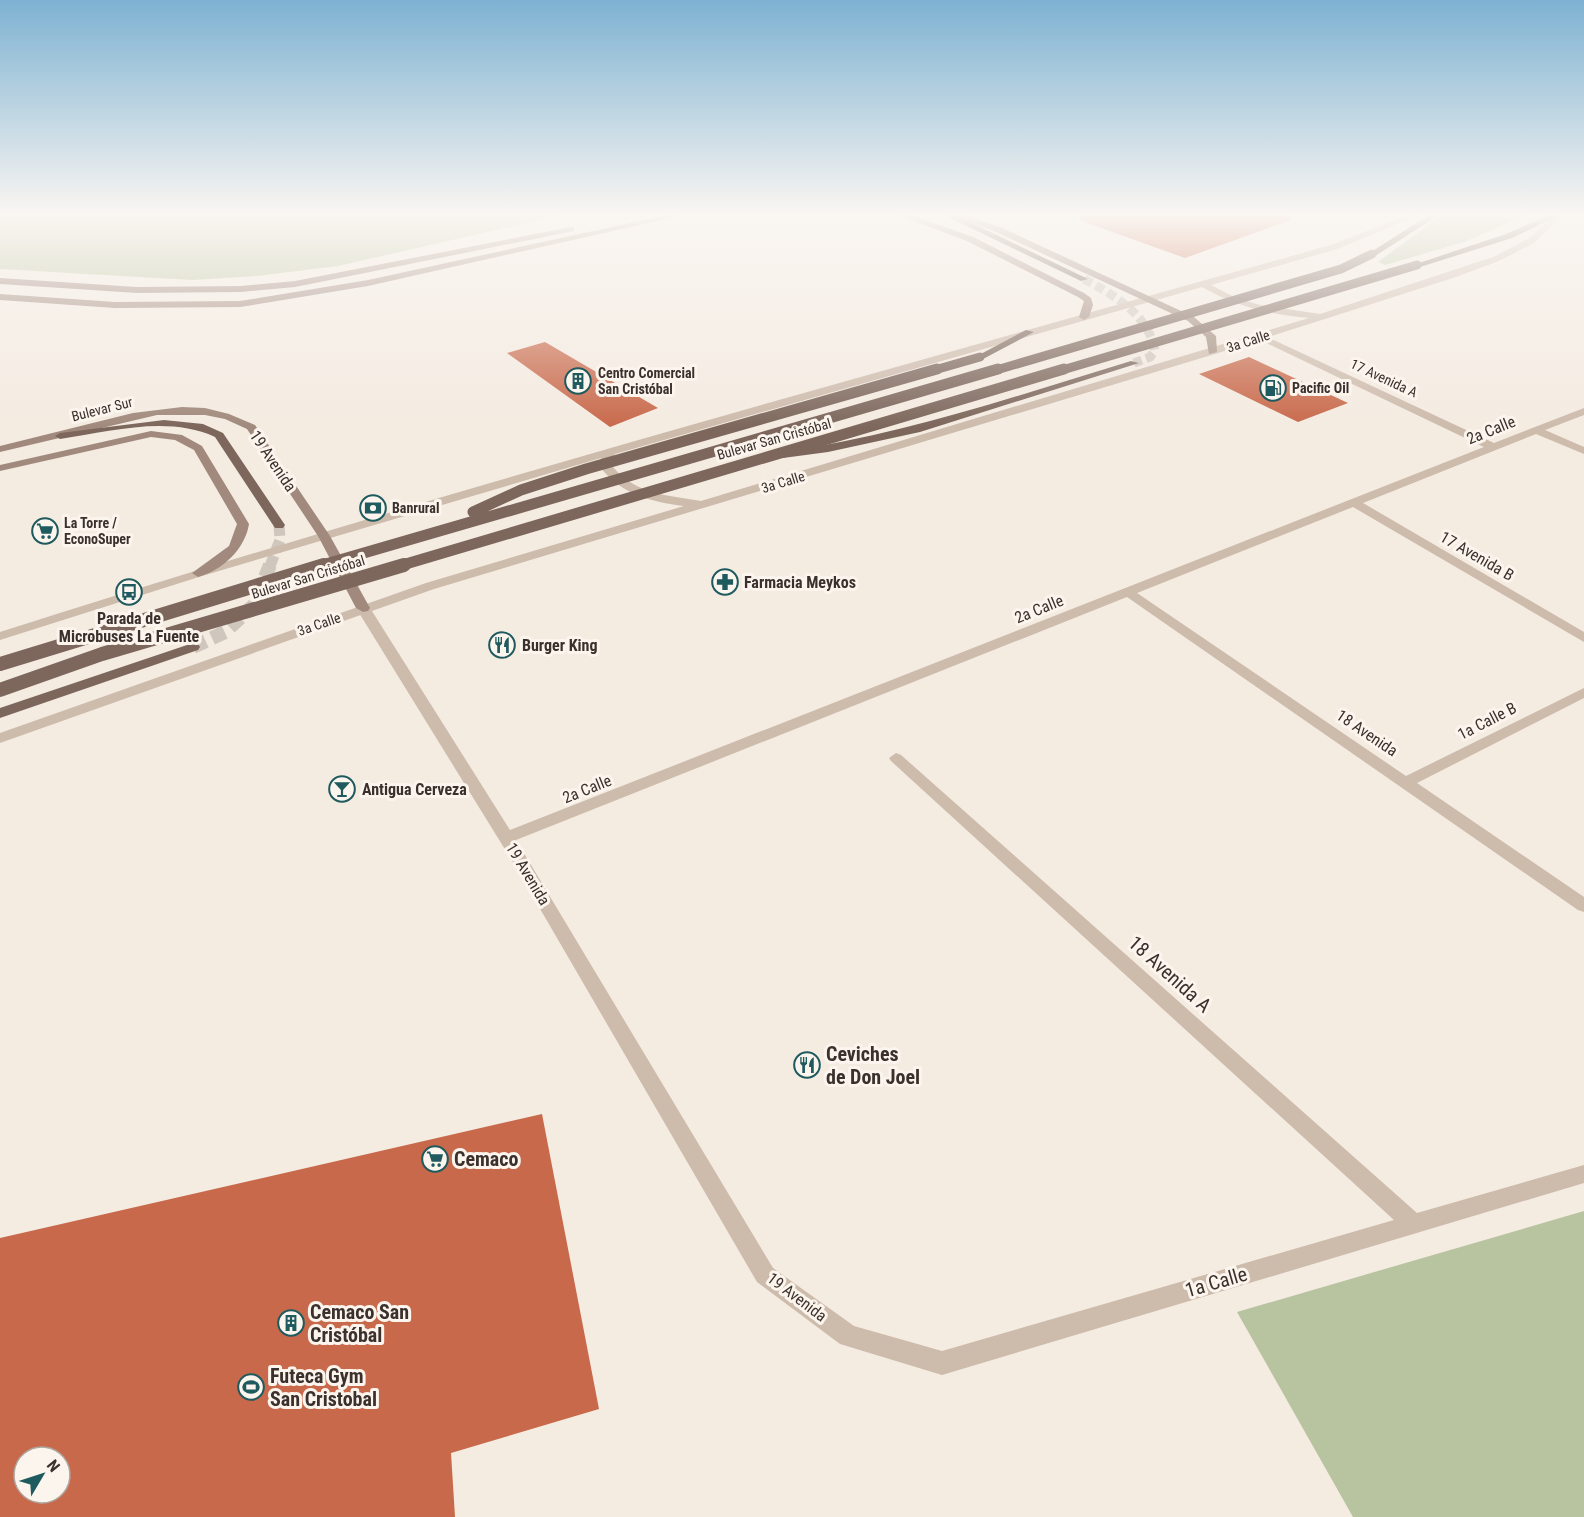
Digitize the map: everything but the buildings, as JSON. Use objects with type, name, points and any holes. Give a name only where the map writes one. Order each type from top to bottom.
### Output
[{"type":"main road","points":[[79,286],[137,290],[271,286]]},
{"type":"main road","points":[[0,297],[115,305],[240,304],[351,286]]},
{"type":"main road","points":[[1063,286],[1088,300],[1089,305],[1084,317]]},
{"type":"main road","points":[[1123,286],[1191,319],[1211,336],[1212,352]]},
{"type":"main road","name":"Bulevar San Cristóbal","points":[[0,664],[421,535],[1285,286]]},
{"type":"main road","name":"Bulevar San Cristóbal","points":[[0,690],[102,654],[1346,286]]},
{"type":"main road","points":[[421,535],[521,490],[586,469],[980,357],[1029,332]]},
{"type":"main road","points":[[768,456],[818,451],[910,431],[1134,363]]},
{"type":"main road","name":"Bulevar Sur","points":[[0,449],[60,436],[111,420],[152,413],[212,411]]},
{"type":"main road","name":"19 Avenida","points":[[212,411],[235,417],[251,427],[324,536],[363,608]]},
{"type":"main road","points":[[60,436],[156,423],[188,424],[209,428],[219,435],[279,525]]},
{"type":"main road","points":[[0,468],[151,434],[178,437],[198,448],[243,524],[243,536],[225,558],[198,573]]},
{"type":"main road","points":[[0,713],[193,647]]},
{"type":"street","points":[[0,636],[198,573],[612,451],[1029,332],[1202,286]]},
{"type":"street","points":[[1207,286],[1240,303],[1264,310],[1324,317]]},
{"type":"street","name":"3a Calle","points":[[0,738],[363,608],[491,567],[712,504],[1261,337],[1417,286]]},
{"type":"street","name":"17 Avenida A","points":[[1261,337],[1494,447]]},
{"type":"street","name":"2a Calle","points":[[506,838],[1584,411]]},
{"type":"street","points":[[1536,430],[1584,451]]},
{"type":"street","points":[[612,451],[606,458],[606,467],[626,488],[679,503],[712,504]]},
{"type":"street","name":"17 Avenida B","points":[[1353,502],[1584,638]]},
{"type":"street","name":"18 Avenida","points":[[1128,592],[1584,906]]},
{"type":"street","name":"19 Avenida","points":[[363,608],[506,838],[765,1275],[848,1336]]},
{"type":"street","name":"1a Calle B","points":[[1407,783],[1584,692]]},
{"type":"street","name":"18 Avenida A","points":[[896,758],[1414,1224]]},
{"type":"street","name":"1a Calle","points":[[848,1336],[942,1363],[1584,1174]]},
{"type":"green space","points":[[1584,1211],[1584,1517],[1353,1517],[1237,1312]]},
{"type":"tunnel","points":[[1096,286],[1118,299],[1146,327],[1155,351],[1150,357],[1134,363]]},
{"type":"tunnel","points":[[270,566],[280,540],[279,525]]},
{"type":"tunnel","points":[[193,647],[225,632],[254,605],[270,565]]},
{"type":"place","name":"Centro Comercial San Cristóbal","points":[[578,381]]},
{"type":"place","name":"Pacific Oil","points":[[1273,388]]},
{"type":"place","name":"Banrural","points":[[373,508]]},
{"type":"place","name":"La Torre / EconoSuper","points":[[45,531]]},
{"type":"place","name":"Farmacia Meykos","points":[[725,582]]},
{"type":"place","name":"Parada de Microbuses La Fuente","points":[[129,592]]},
{"type":"place","name":"Burger King","points":[[502,645]]},
{"type":"place","name":"Antigua Cerveza","points":[[342,789]]},
{"type":"place","name":"Ceviches de Don Joel","points":[[807,1065]]},
{"type":"place","name":"Cemaco","points":[[435,1159]]},
{"type":"place","name":"Cemaco San Cristóbal","points":[[291,1323]]},
{"type":"place","name":"Futeca Gym San Cristobal","points":[[251,1387]]}]
